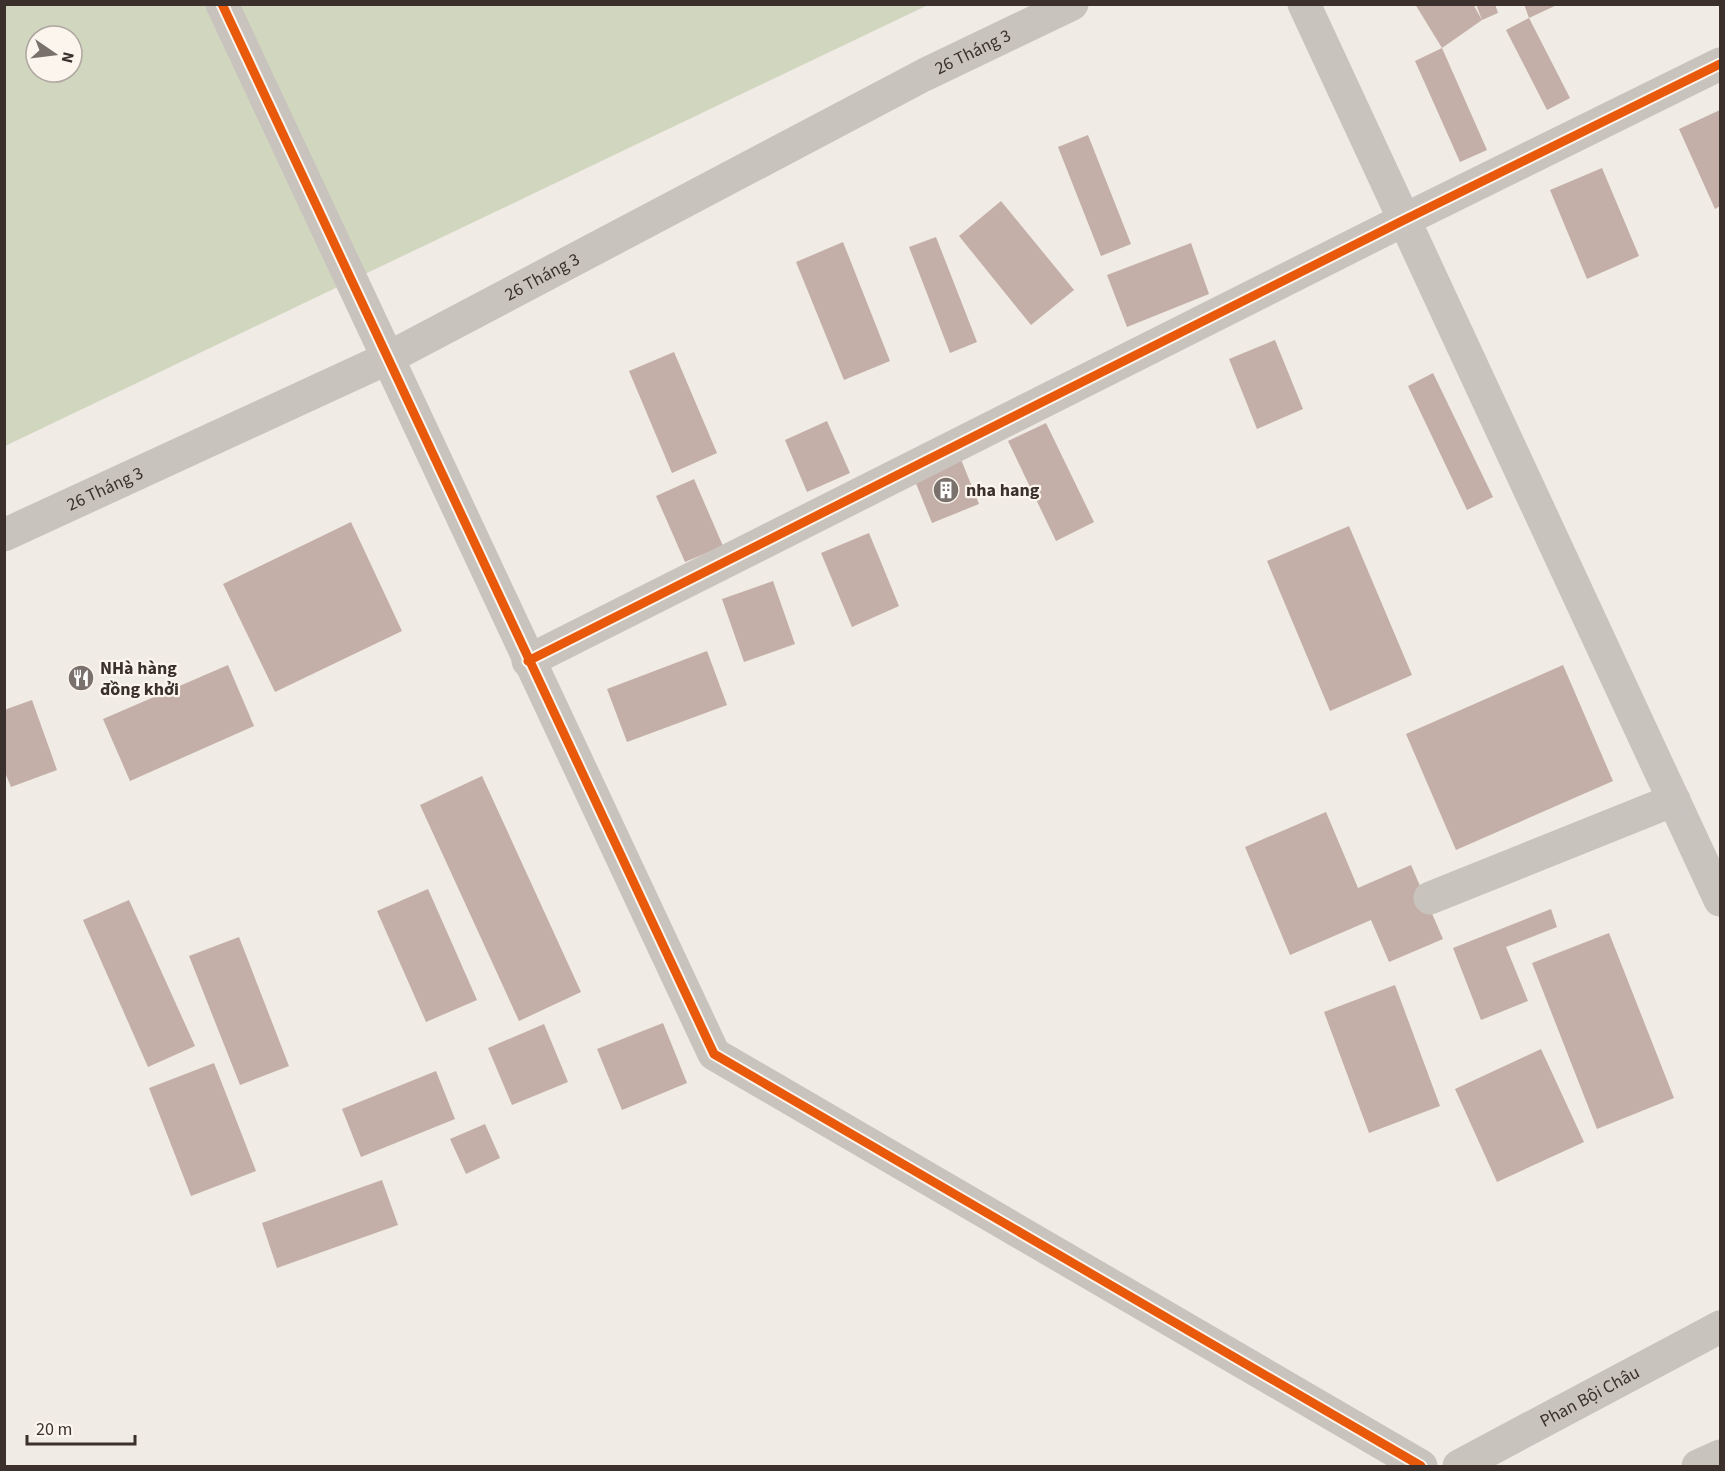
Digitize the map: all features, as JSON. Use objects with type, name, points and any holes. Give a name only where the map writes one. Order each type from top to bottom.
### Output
[{"type":"street","points":[[222,4],[386,359],[714,1054],[1421,1467]]},
{"type":"street","name":"26 Tháng 3","points":[[4,535],[386,359],[924,75],[1072,4]]},
{"type":"street","points":[[1304,4],[1720,900]]},
{"type":"street","points":[[528,661],[1404,220],[1720,64]]},
{"type":"street","points":[[1430,898],[1674,800]]},
{"type":"street","name":"Phan Bội Châu","points":[[1459,1467],[1720,1327]]},
{"type":"street","points":[[1698,1467],[1720,1456]]},
{"type":"green space","points":[[5,5],[928,5],[5,446]]},
{"type":"building","points":[[1415,4],[1473,4],[1482,20],[1442,48]]},
{"type":"building","points":[[1476,4],[1495,4],[1498,13],[1482,20]]},
{"type":"building","points":[[1524,4],[1559,4],[1529,18]]},
{"type":"building","points":[[1529,18],[1570,98],[1547,110],[1506,30]]},
{"type":"building","points":[[1442,48],[1487,150],[1460,162],[1415,61]]},
{"type":"building","points":[[1720,110],[1720,206],[1715,209],[1679,129]]},
{"type":"building","points":[[1088,135],[1131,244],[1101,256],[1058,147]]},
{"type":"building","points":[[1602,168],[1639,256],[1587,279],[1550,190]]},
{"type":"building","points":[[1001,201],[1074,290],[1031,325],[959,236]]},
{"type":"building","points":[[936,237],[977,342],[950,353],[909,247]]},
{"type":"building","points":[[843,242],[890,361],[844,380],[796,262]]},
{"type":"building","points":[[1191,243],[1209,294],[1127,327],[1107,275]]},
{"type":"building","points":[[1275,340],[1303,409],[1257,429],[1229,359]]},
{"type":"building","points":[[674,352],[717,453],[672,473],[629,371]]},
{"type":"building","points":[[1433,373],[1493,497],[1467,510],[1408,386]]},
{"type":"building","points":[[827,421],[850,473],[807,492],[785,440]]},
{"type":"building","points":[[1046,423],[1094,522],[1056,541],[1008,441]]},
{"type":"building","name":"nha hang","points":[[960,457],[979,504],[932,523],[913,476]]},
{"type":"building","points":[[694,479],[723,546],[685,562],[656,496]]},
{"type":"building","points":[[351,522],[402,631],[275,692],[223,584]]},
{"type":"building","points":[[1349,526],[1412,675],[1330,711],[1267,561]]},
{"type":"building","points":[[869,533],[899,606],[852,627],[821,553]]},
{"type":"building","points":[[773,581],[795,644],[744,662],[722,599]]},
{"type":"building","points":[[707,651],[727,705],[627,742],[607,689]]},
{"type":"building","points":[[228,665],[254,726],[130,781],[103,719]]},
{"type":"building","points":[[1563,665],[1613,781],[1456,850],[1406,734]]},
{"type":"building","points":[[32,700],[57,770],[11,787],[4,770],[4,710]]},
{"type":"building","points":[[482,776],[581,992],[519,1021],[420,805]]},
{"type":"building","points":[[1326,812],[1358,888],[1411,865],[1443,939],[1389,962],[1371,920],[1290,955],[1245,847]]},
{"type":"building","points":[[428,889],[477,1000],[426,1022],[377,911]]},
{"type":"building","points":[[129,900],[195,1046],[148,1067],[83,920]]},
{"type":"building","points":[[1551,909],[1557,927],[1506,947],[1528,1001],[1481,1020],[1453,948]]},
{"type":"building","points":[[1609,933],[1674,1098],[1597,1129],[1532,963]]},
{"type":"building","points":[[239,937],[289,1066],[240,1085],[189,956]]},
{"type":"building","points":[[1395,985],[1440,1106],[1369,1133],[1324,1012]]},
{"type":"building","points":[[663,1023],[687,1083],[622,1110],[597,1049]]},
{"type":"building","points":[[544,1024],[568,1082],[512,1105],[488,1048]]},
{"type":"building","points":[[1541,1049],[1584,1142],[1497,1182],[1455,1089]]},
{"type":"building","points":[[214,1063],[256,1171],[191,1196],[149,1088]]},
{"type":"building","points":[[436,1071],[455,1119],[361,1157],[342,1109]]},
{"type":"building","points":[[485,1124],[500,1158],[466,1174],[450,1139]]},
{"type":"building","points":[[382,1180],[398,1225],[277,1268],[262,1223]]},
{"type":"cycle path","points":[[222,4],[714,1054],[1421,1466]]},
{"type":"cycle path","points":[[528,661],[1404,220],[1720,64]]},
{"type":"place","name":"nha hang","points":[[946,490]]},
{"type":"place","name":"NHà hàng đồng khởi","points":[[81,678]]}]
